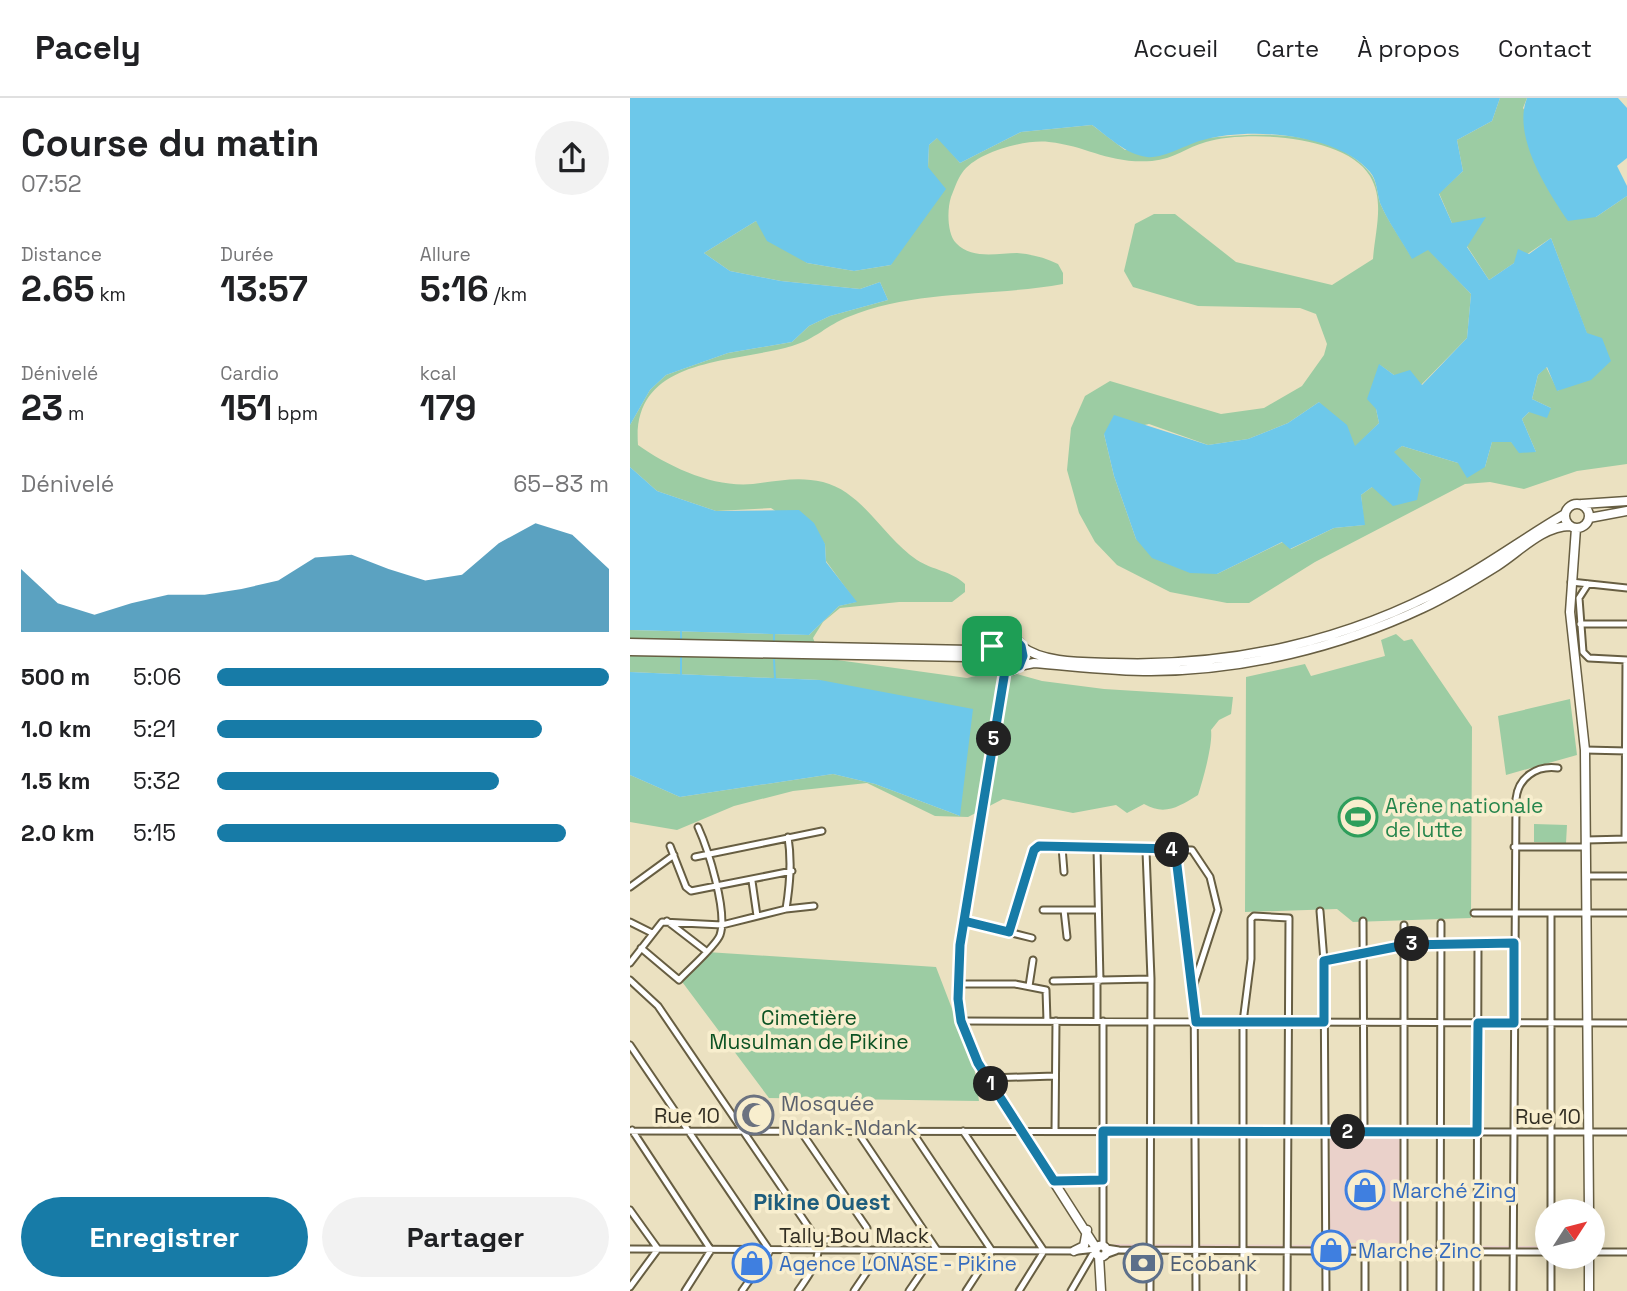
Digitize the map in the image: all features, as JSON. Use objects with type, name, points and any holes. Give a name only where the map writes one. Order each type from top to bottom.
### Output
[{"type":"main road","points":[[630,643],[966,650],[992,646],[1006,637],[1029,652],[1051,657],[1137,663],[1206,660],[1274,650],[1324,638],[1418,602],[1462,579],[1565,514],[1571,505],[1627,501]]},
{"type":"main road","points":[[1582,504],[1587,508],[1590,519]]},
{"type":"main road","points":[[630,651],[967,657],[993,664],[1005,671],[1034,663],[1149,671],[1206,668],[1262,660],[1328,645],[1422,608],[1498,565],[1543,534],[1584,526],[1590,519],[1627,511]]},
{"type":"main road","points":[[1565,514],[1573,527],[1571,624],[1585,750],[1589,1199]]},
{"type":"main road","points":[[992,646],[993,664]]},
{"type":"main road","points":[[1019,666],[1023,656],[1021,646]]},
{"type":"main road","points":[[1005,671],[964,921],[958,984],[961,1021],[987,1078],[1100,1251],[1101,1291]]},
{"type":"main road","points":[[1076,1251],[1084,1245],[1088,1232]]},
{"type":"main road","points":[[1589,1291],[1590,1269]]},
{"type":"street","points":[[1571,582],[1627,588]]},
{"type":"street","points":[[1514,847],[1586,844],[1626,839],[1626,660],[1585,656],[1579,598],[1588,584]]},
{"type":"street","points":[[1580,624],[1627,624]]},
{"type":"street","points":[[1585,750],[1626,751]]},
{"type":"street","points":[[1513,1291],[1514,847],[1517,788],[1536,770],[1546,766],[1558,768]]},
{"type":"street","points":[[641,948],[679,980],[717,940],[722,925],[716,887],[709,852],[698,827]]},
{"type":"street","points":[[695,857],[822,831]]},
{"type":"street","points":[[786,909],[787,883],[792,871],[788,837]]},
{"type":"street","points":[[670,846],[689,890],[752,881],[792,871]]},
{"type":"street","points":[[1009,932],[1034,850],[1039,846],[1146,851],[1192,850],[1210,877],[1218,909],[1194,984]]},
{"type":"street","points":[[1062,847],[1064,872]]},
{"type":"street","points":[[1071,1291],[1100,1251],[1103,1131],[1097,848]]},
{"type":"street","points":[[1175,849],[1179,894],[1194,984],[1196,1022],[1196,1291]]},
{"type":"street","points":[[1146,851],[1152,979],[1150,1291]]},
{"type":"street","points":[[630,887],[674,855]]},
{"type":"street","points":[[1586,876],[1627,876]]},
{"type":"street","points":[[752,881],[757,916]]},
{"type":"street","points":[[630,963],[652,933],[666,921],[702,926],[722,925],[786,909],[814,906]]},
{"type":"street","points":[[1043,910],[1098,910]]},
{"type":"street","points":[[1064,910],[1067,937]]},
{"type":"street","points":[[1320,911],[1324,961],[1326,1291]]},
{"type":"street","points":[[1474,913],[1627,913]]},
{"type":"street","points":[[1551,913],[1551,1199]]},
{"type":"street","points":[[1243,1291],[1243,1022],[1251,959],[1251,919],[1254,916],[1289,918],[1287,1291]]},
{"type":"street","points":[[1363,920],[1364,1132]]},
{"type":"street","points":[[666,921],[706,951]]},
{"type":"street","points":[[964,921],[1032,938]]},
{"type":"street","points":[[630,922],[652,933]]},
{"type":"street","points":[[1440,1291],[1441,923]]},
{"type":"street","points":[[1404,925],[1404,1291]]},
{"type":"street","points":[[1477,1291],[1478,943]]},
{"type":"street","points":[[1324,961],[1405,946],[1514,943]]},
{"type":"street","points":[[1029,986],[1033,960]]},
{"type":"street","points":[[1053,981],[1152,979]]},
{"type":"street","points":[[630,980],[658,1006],[818,1241],[820,1251],[814,1268],[798,1291]]},
{"type":"street","points":[[958,984],[1029,986],[1048,991],[1047,1021]]},
{"type":"street","points":[[961,1021],[1627,1023]]},
{"type":"street","points":[[1055,1131],[1056,1021]]},
{"type":"street","points":[[630,1045],[770,1251],[742,1291]]},
{"type":"street","points":[[987,1078],[1055,1076]]},
{"type":"street","points":[[631,1129],[711,1250],[685,1291]]},
{"type":"street","name":"Rue 10","points":[[631,1129],[689,1132],[1627,1132]]},
{"type":"street","points":[[800,1130],[867,1228],[864,1235],[818,1241]]},
{"type":"street","points":[[857,1130],[937,1250],[909,1291]]},
{"type":"street","points":[[911,1130],[992,1251],[966,1291]]},
{"type":"street","points":[[963,1131],[1044,1251],[1019,1291]]},
{"type":"street","points":[[1054,1181],[1103,1180]]},
{"type":"street","points":[[630,1210],[658,1249],[630,1287]]},
{"type":"street","name":"Tally Bou Mack","points":[[630,1249],[1535,1252]]},
{"type":"street","points":[[854,1291],[881,1251]]},
{"type":"street","points":[[1365,1251],[1365,1291]]},
{"type":"street","points":[[1605,1252],[1627,1252]]},
{"type":"street","points":[[1551,1269],[1551,1291]]},
{"type":"shaded area","name":"Marché Zing","points":[[1330,1135],[1400,1136],[1400,1243],[1330,1243]]},
{"type":"shaded area","name":"Marche Zinc","points":[[1114,1244],[1535,1246],[1535,1256],[1115,1254]]},
{"type":"green space","points":[[1500,98],[1527,98],[1523,108],[1596,217],[1627,196],[1627,464],[1577,471],[1524,489],[1490,482],[1465,484],[1315,562],[1249,603],[1227,603],[1170,592],[1117,565],[1095,542],[1079,513],[1067,470],[1071,428],[1085,396],[1110,381],[1221,414],[1264,408],[1302,386],[1324,355],[1327,344],[1316,314],[1300,308],[1198,306],[1133,287],[1124,271],[1135,224],[1154,214],[1175,214],[1236,262],[1332,285],[1373,259],[1378,216],[1377,196],[1370,176],[1360,164],[1372,176],[1383,210],[1412,258],[1428,249],[1471,294],[1467,338],[1421,385],[1394,375],[1380,365],[1376,409],[1379,423],[1355,447],[1319,402],[1288,423],[1248,439],[1208,445],[1149,424],[1104,434],[1114,476],[1136,539],[1217,574],[1283,542],[1291,549],[1334,528],[1364,525],[1361,495],[1372,487],[1421,479],[1393,452],[1402,446],[1458,463],[1485,467],[1492,442],[1511,442],[1536,452],[1522,419],[1529,412],[1551,408],[1532,399],[1538,375],[1546,367],[1558,391],[1587,334],[1551,238],[1489,280],[1452,223],[1439,193],[1463,171],[1457,140],[1492,121]]},
{"type":"green space","points":[[1092,125],[1125,150],[1219,137],[1254,135],[1289,136],[1320,142],[1348,154],[1356,161],[1318,144],[1294,139],[1246,136],[1206,142],[1167,158],[1152,161],[1122,160],[1049,142],[1015,145],[989,153],[962,173],[951,197],[949,228],[953,239],[962,248],[977,254],[1017,253],[1058,264],[1063,273],[1063,284],[927,298],[874,308],[848,317],[792,346],[715,362],[668,379],[651,395],[640,416],[638,445],[664,461],[692,474],[723,483],[753,484],[805,479],[837,487],[862,505],[905,551],[917,560],[954,576],[965,584],[965,592],[952,602],[899,602],[840,608],[823,622],[813,638],[817,648],[830,659],[967,678],[1002,670],[1042,681],[1104,689],[1233,697],[1231,714],[1219,720],[1211,730],[1209,753],[1198,795],[1165,810],[1144,804],[1127,813],[1116,805],[1073,813],[1003,799],[968,817],[935,816],[867,783],[793,791],[734,806],[677,830],[630,822],[630,775],[680,797],[833,774],[875,784],[960,816],[820,680],[630,672],[630,630],[809,635],[839,606],[856,602],[826,561],[825,544],[771,508],[716,511],[657,491],[630,467],[630,425],[650,390],[666,375],[728,353],[792,342],[809,326],[830,316],[888,300],[880,282],[860,289],[781,281],[730,271],[704,253],[756,221],[807,263],[854,271],[891,265],[928,167],[929,145],[938,137],[960,163],[1021,132]]},
{"type":"green space","name":"Arène nationale de lutte","points":[[1396,634],[1404,641],[1412,639],[1472,727],[1471,918],[1353,922],[1337,909],[1245,912],[1246,677],[1305,664],[1311,676],[1385,656],[1381,640]]},
{"type":"green space","points":[[1570,699],[1577,755],[1506,775],[1498,716]]},
{"type":"green space","points":[[1534,824],[1567,825],[1566,843],[1534,842]]},
{"type":"green space","name":"Cimetière Musulman de Pikine","points":[[707,952],[936,967],[974,1066],[979,1101],[769,1098],[680,979]]},
{"type":"water","points":[[630,98],[1500,98],[1492,121],[1457,140],[1463,171],[1439,194],[1452,223],[1486,217],[1467,247],[1489,280],[1514,263],[1518,249],[1529,254],[1551,238],[1587,333],[1602,338],[1611,361],[1591,380],[1557,391],[1547,367],[1538,375],[1532,399],[1551,408],[1547,418],[1529,412],[1522,419],[1536,452],[1519,453],[1511,442],[1492,442],[1485,467],[1467,478],[1458,463],[1402,446],[1394,452],[1421,479],[1417,500],[1393,506],[1372,487],[1361,495],[1365,525],[1334,528],[1290,549],[1282,542],[1217,574],[1190,573],[1152,558],[1136,539],[1114,476],[1104,434],[1114,415],[1208,445],[1248,439],[1288,423],[1319,402],[1347,425],[1355,446],[1379,423],[1376,409],[1367,399],[1379,364],[1394,375],[1410,370],[1422,385],[1467,338],[1471,294],[1428,250],[1412,259],[1383,210],[1370,172],[1337,149],[1292,136],[1244,134],[1203,140],[1168,154],[1147,157],[1124,149],[1092,125],[1021,132],[960,163],[937,138],[929,145],[928,167],[946,189],[891,265],[854,271],[807,263],[767,241],[756,221],[704,253],[730,271],[781,281],[860,289],[880,282],[888,300],[830,316],[809,326],[792,342],[728,353],[666,375],[650,390],[630,425]]},
{"type":"water","points":[[1527,98],[1618,98],[1627,108],[1627,158],[1617,166],[1627,186],[1627,196],[1596,217],[1568,221],[1542,178],[1528,145],[1524,129]]},
{"type":"water","points":[[630,467],[657,491],[716,511],[799,510],[814,523],[825,544],[826,562],[857,602],[839,606],[809,635],[630,630]]},
{"type":"water","points":[[630,672],[820,680],[973,709],[960,816],[875,784],[833,774],[680,797],[630,775]]},
{"type":"waterway","points":[[681,632],[681,639]]},
{"type":"waterway","points":[[774,634],[774,640]]},
{"type":"waterway","points":[[681,658],[681,674]]},
{"type":"waterway","points":[[774,660],[775,678]]},
{"type":"place","name":"Arène nationale de lutte","points":[[1358,817]]},
{"type":"place","name":"Mosquée Ndank-Ndank","points":[[754,1115]]},
{"type":"place","name":"Marché Zing","points":[[1365,1190]]},
{"type":"place","name":"Marche Zinc","points":[[1331,1250]]},
{"type":"place","name":"Agence LONASE - Pikine","points":[[752,1263]]},
{"type":"place","name":"Ecobank","points":[[1143,1263]]},
{"type":"district","name":"Pikine Ouest","points":[[822,1202]]},
{"type":"route","points":[[992,646],[990,658],[993,664],[1005,671],[960,945],[959,1010],[978,1063],[1054,1181],[1103,1180],[1103,1131],[1477,1132],[1478,1023],[1514,1023],[1514,943],[1405,945],[1324,961],[1324,1022],[1196,1022],[1194,984],[1179,894],[1175,849],[1146,851],[1035,847],[1009,932],[964,921],[1005,671],[1019,666],[1023,656],[1021,646],[1015,639],[1002,638],[992,646]]}]
